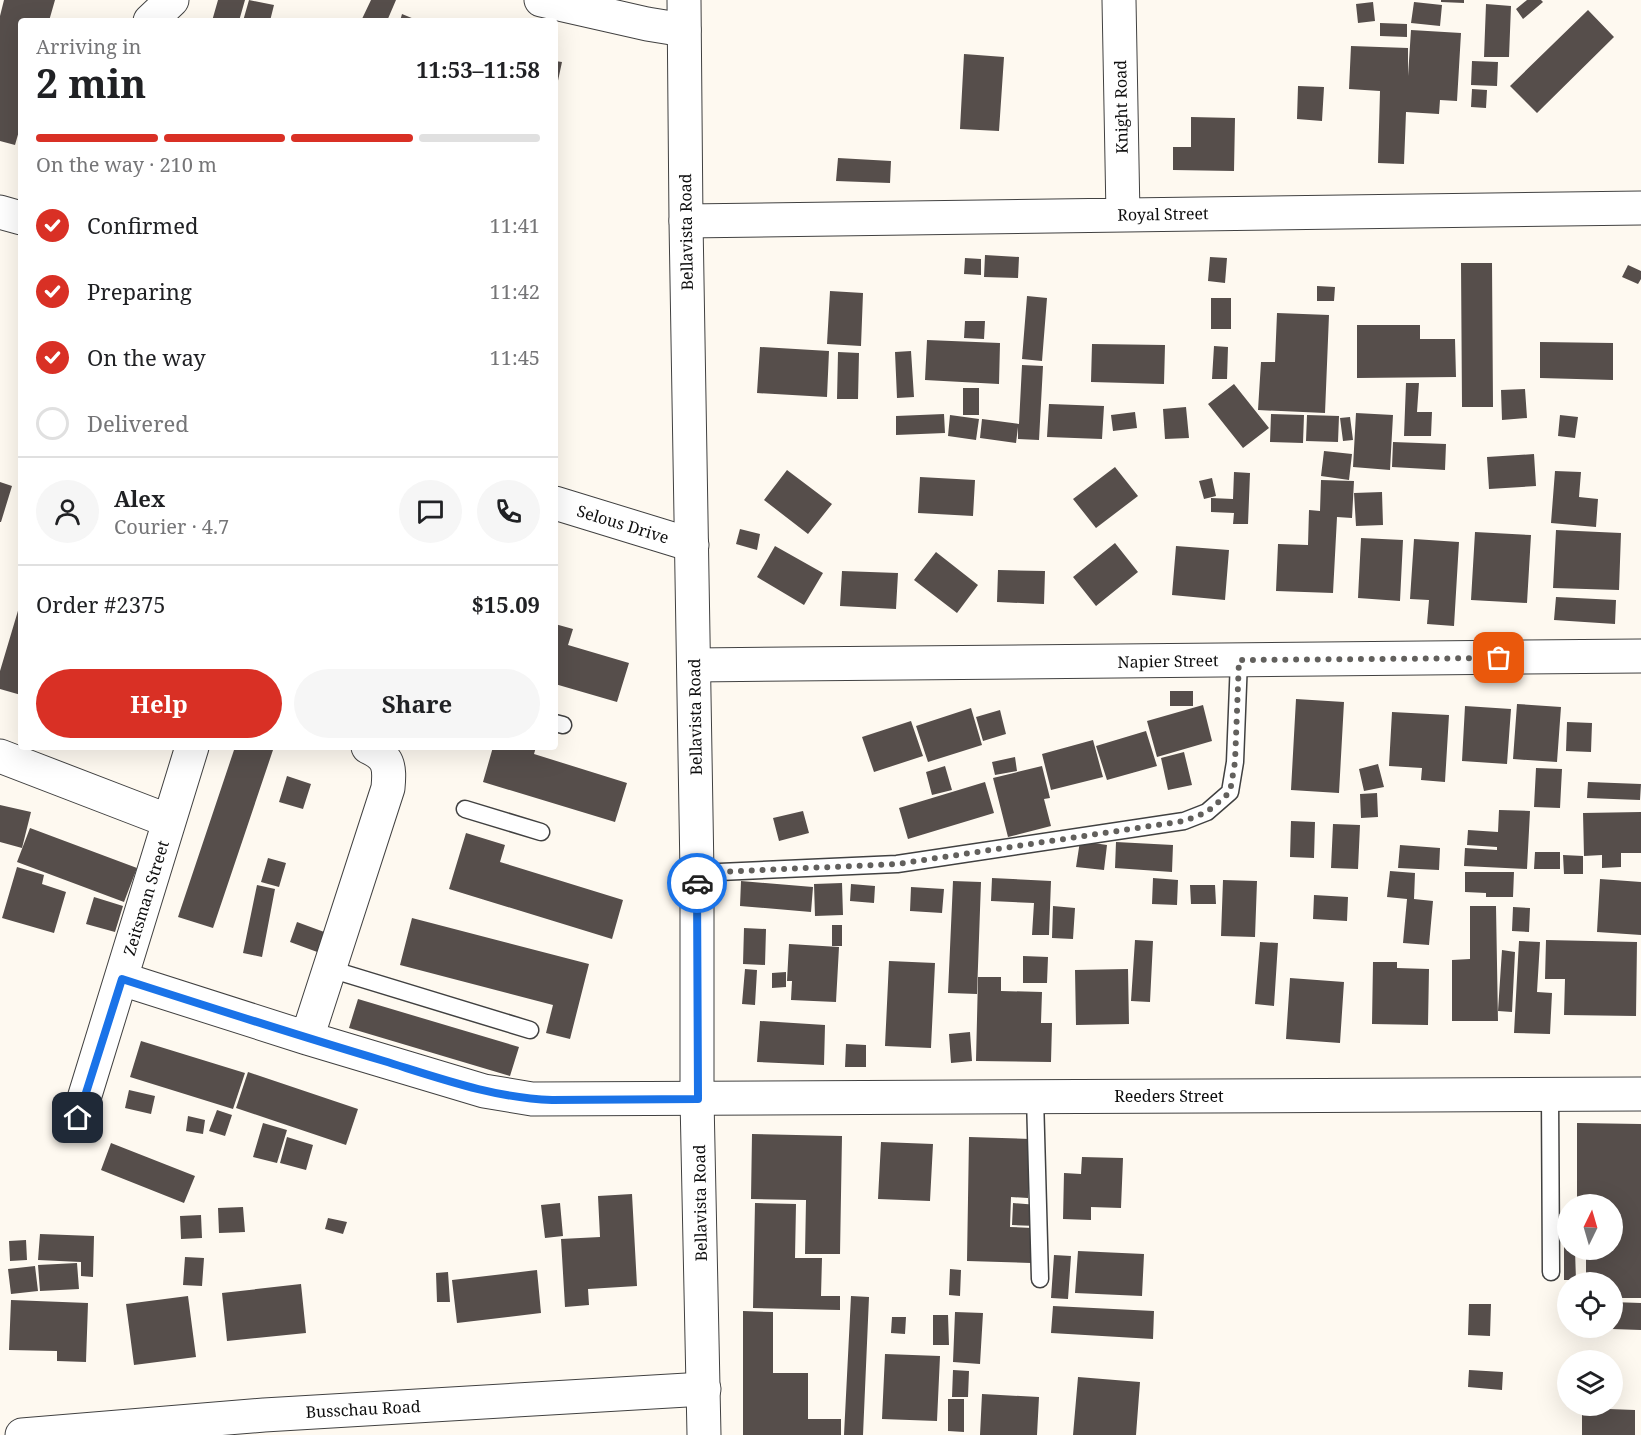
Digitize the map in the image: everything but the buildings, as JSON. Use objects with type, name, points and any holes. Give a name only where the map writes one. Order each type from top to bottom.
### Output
[{"type":"street","points":[[153,18],[172,0]]},
{"type":"street","points":[[541,0],[646,24],[684,15]]},
{"type":"street","name":"Knight Road","points":[[1119,0],[1123,215]]},
{"type":"street","name":"Bellavista Road","points":[[684,15],[697,873],[698,1099],[705,1435]]},
{"type":"street","name":"Royal Street","points":[[686,221],[1641,208]]},
{"type":"street","points":[[0,212],[18,217]]},
{"type":"street","name":"Selous Drive","points":[[558,503],[692,544]]},
{"type":"street","name":"Napier Street","points":[[694,665],[1641,656]]},
{"type":"street","name":"Zeitsman Street","points":[[78,1118],[191,750]]},
{"type":"street","points":[[307,1038],[388,788],[390,773],[387,761],[380,752],[375,750]]},
{"type":"street","points":[[0,756],[169,821]]},
{"type":"street","name":"Reeders Street","points":[[122,979],[484,1091],[552,1100],[1641,1094]]},
{"type":"street","name":"Busschau Road","points":[[22,1435],[264,1415],[704,1389]]},
{"type":"lane","points":[[697,873],[897,864],[1184,821],[1207,812],[1230,792],[1235,762],[1239,660]]},
{"type":"lane","points":[[465,809],[541,832]]},
{"type":"lane","points":[[330,969],[530,1030]]},
{"type":"lane","points":[[1550,1095],[1551,1272]]},
{"type":"lane","points":[[1035,1097],[1040,1279]]},
{"type":"way so far","points":[[697,883],[697,873],[897,864],[1184,821],[1207,812],[1230,792],[1235,762],[1239,660],[1499,658]]},
{"type":"route","points":[[78,1118],[122,979],[484,1091],[552,1100],[698,1099],[697,883]]}]
